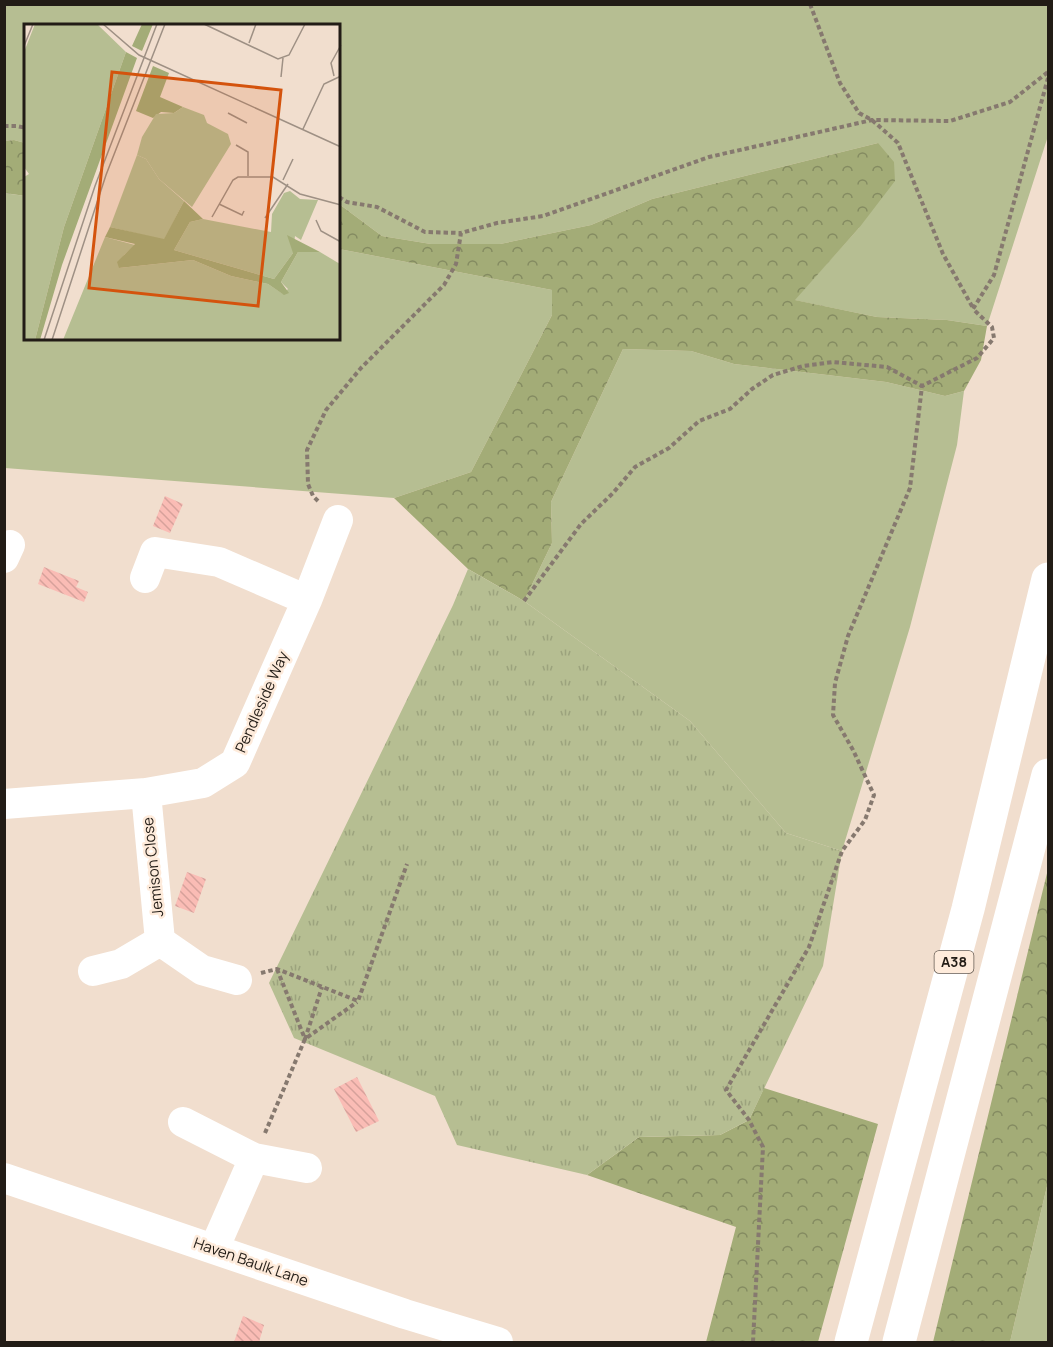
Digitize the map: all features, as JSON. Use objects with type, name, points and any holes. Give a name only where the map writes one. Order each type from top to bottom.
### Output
[{"type":"highway","name":"A38","points":[[851,1342],[968,909],[1048,579]]},
{"type":"highway","points":[[899,1342],[1048,775]]},
{"type":"street","name":"Pendleside Way","points":[[4,804],[146,793],[203,783],[235,763],[307,600],[338,520]]},
{"type":"street","points":[[145,578],[155,552],[219,562],[307,600]]},
{"type":"street","name":"Jemison Close","points":[[146,793],[160,941]]},
{"type":"street","points":[[93,971],[121,964],[160,941],[202,970],[237,980]]},
{"type":"street","points":[[183,1122],[254,1158],[307,1168]]},
{"type":"street","points":[[214,1249],[254,1158]]},
{"type":"street","name":"Haven Baulk Lane","points":[[4,1178],[405,1314],[498,1342]]},
{"type":"path","points":[[810,4],[840,83],[859,113],[872,120],[898,143],[943,254],[973,309],[992,327],[994,338],[977,358],[922,386]]},
{"type":"path","points":[[340,198],[347,202],[377,207],[425,232],[461,233],[497,223],[543,216],[709,157],[872,120],[950,121],[1010,102],[1048,72]]},
{"type":"path","points":[[973,309],[994,275],[1048,78]]},
{"type":"path","points":[[4,126],[24,128]]},
{"type":"path","points":[[338,520],[313,496],[310,490],[307,450],[326,410],[343,388],[444,285],[456,264],[461,233]]},
{"type":"path","points":[[525,601],[580,524],[613,493],[635,467],[669,448],[699,421],[730,409],[752,389],[773,375],[803,366],[833,362],[887,367],[922,386]]},
{"type":"path","points":[[753,1342],[763,1147],[749,1120],[726,1090],[809,947],[842,851],[866,820],[874,795],[853,750],[833,715],[835,683],[848,636],[910,488],[922,386]]},
{"type":"path","points":[[305,1039],[358,1001],[407,864]]},
{"type":"path","points":[[237,980],[277,969],[358,1001]]},
{"type":"path","points":[[277,969],[305,1039]]},
{"type":"path","points":[[254,1158],[305,1039],[322,987]]},
{"type":"green space","points":[[5,5],[1048,5],[1048,136],[987,326],[947,320],[877,317],[794,300],[859,228],[878,143],[652,199],[591,225],[500,244],[431,244],[382,236],[340,205],[340,24],[24,24],[24,143],[14,140],[5,141]]},
{"type":"green space","points":[[14,140],[24,143],[24,196],[5,193],[5,141]]},
{"type":"green space","points":[[878,143],[894,162],[895,181],[859,228],[795,300],[877,317],[947,320],[987,326],[981,360],[964,391],[945,396],[886,382],[734,364],[691,351],[623,349],[551,502],[552,543],[524,601],[468,569],[394,498],[471,472],[552,315],[552,290],[340,249],[340,205],[382,236],[431,244],[500,244],[591,225],[652,199]]},
{"type":"green space","points":[[4,193],[24,196],[24,340],[340,340],[340,249],[552,290],[552,315],[471,472],[394,498],[5,468]]},
{"type":"green space","points":[[623,349],[691,351],[734,364],[886,382],[945,396],[964,391],[957,445],[910,627],[842,851],[786,833],[690,721],[524,601],[552,543],[551,502]]},
{"type":"green space","points":[[468,569],[524,601],[690,721],[786,833],[842,851],[823,966],[749,1120],[720,1135],[639,1137],[587,1175],[457,1145],[435,1096],[294,1038],[269,983],[453,605]]},
{"type":"green space","points":[[1048,869],[1048,1182],[1010,1342],[933,1342]]},
{"type":"green space","points":[[764,1088],[878,1124],[818,1342],[706,1342],[736,1227],[587,1175],[639,1137],[720,1135],[749,1120]]},
{"type":"green space","points":[[1048,1182],[1048,1342],[1010,1342]]},
{"type":"building","points":[[165,496],[183,504],[170,533],[153,526]]},
{"type":"building","points":[[44,567],[79,581],[76,587],[88,592],[84,602],[38,584]]},
{"type":"building","points":[[187,872],[206,879],[194,913],[175,906]]},
{"type":"building","points":[[357,1077],[379,1121],[356,1132],[334,1089]]},
{"type":"building","points":[[243,1316],[264,1325],[259,1342],[234,1342]]}]
